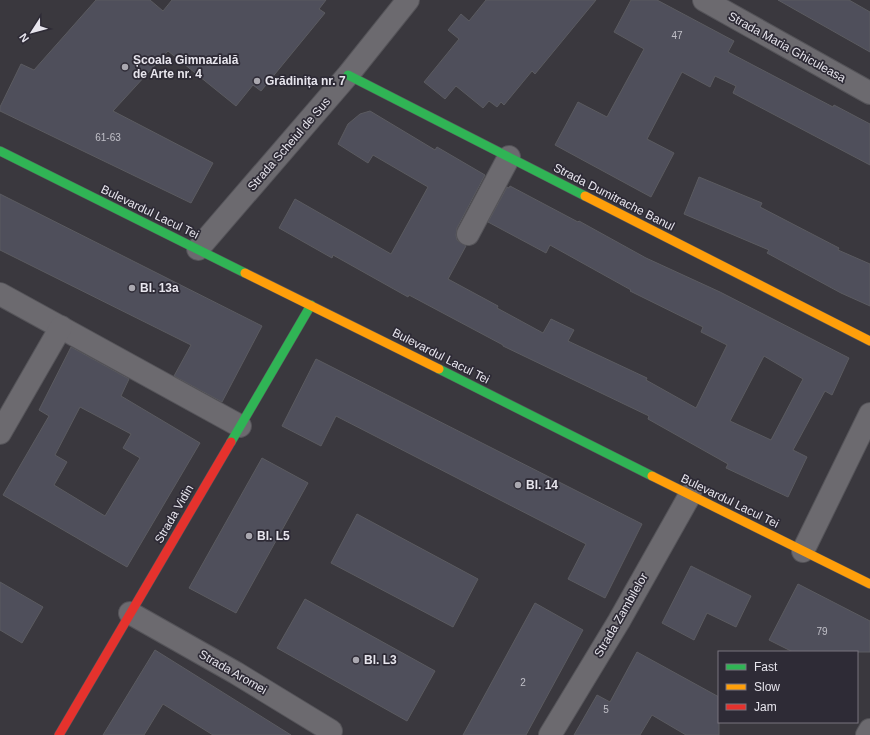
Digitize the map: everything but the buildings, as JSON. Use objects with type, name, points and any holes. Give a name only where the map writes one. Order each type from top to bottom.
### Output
[{"type":"street","name":"Strada Scheiul de Sus","points":[[198,249],[348,75],[408,0]]},
{"type":"street","name":"Strada Maria Ghiculeasa","points":[[704,0],[870,93]]},
{"type":"street","name":"Strada Dumitrache Banul","points":[[348,75],[870,341]]},
{"type":"street","name":"Bulevardul Lacul Tei","points":[[0,151],[870,584]]},
{"type":"street","points":[[468,234],[509,157]]},
{"type":"street","points":[[0,294],[240,426]]},
{"type":"street","name":"Strada Vidin","points":[[59,735],[311,305]]},
{"type":"street","points":[[0,433],[61,327]]},
{"type":"street","points":[[803,551],[870,414]]},
{"type":"street","name":"Strada Zambilelor","points":[[550,735],[619,621],[690,494]]},
{"type":"street","name":"Strada Aromei","points":[[130,613],[236,673],[330,733]]},
{"type":"street","points":[[867,735],[870,730]]},
{"type":"traffic: fast","points":[[348,75],[585,196]]},
{"type":"traffic: fast","points":[[0,151],[245,273]]},
{"type":"traffic: fast","points":[[231,442],[311,305]]},
{"type":"traffic: fast","points":[[439,369],[652,476]]},
{"type":"traffic: slow","points":[[585,196],[870,341]]},
{"type":"traffic: slow","points":[[245,273],[439,369]]},
{"type":"traffic: slow","points":[[652,476],[870,584]]},
{"type":"traffic: jam","points":[[59,735],[231,442]]},
{"type":"place","name":"Școala Gimnazială de Arte nr. 4","points":[[125,67]]},
{"type":"place","name":"Grădinița nr. 7","points":[[257,81]]},
{"type":"place","name":"Bl. 13a","points":[[132,288]]},
{"type":"place","name":"Bl. 14","points":[[518,485]]},
{"type":"place","name":"Bl. L5","points":[[249,536]]},
{"type":"place","name":"Bl. L3","points":[[356,660]]}]
